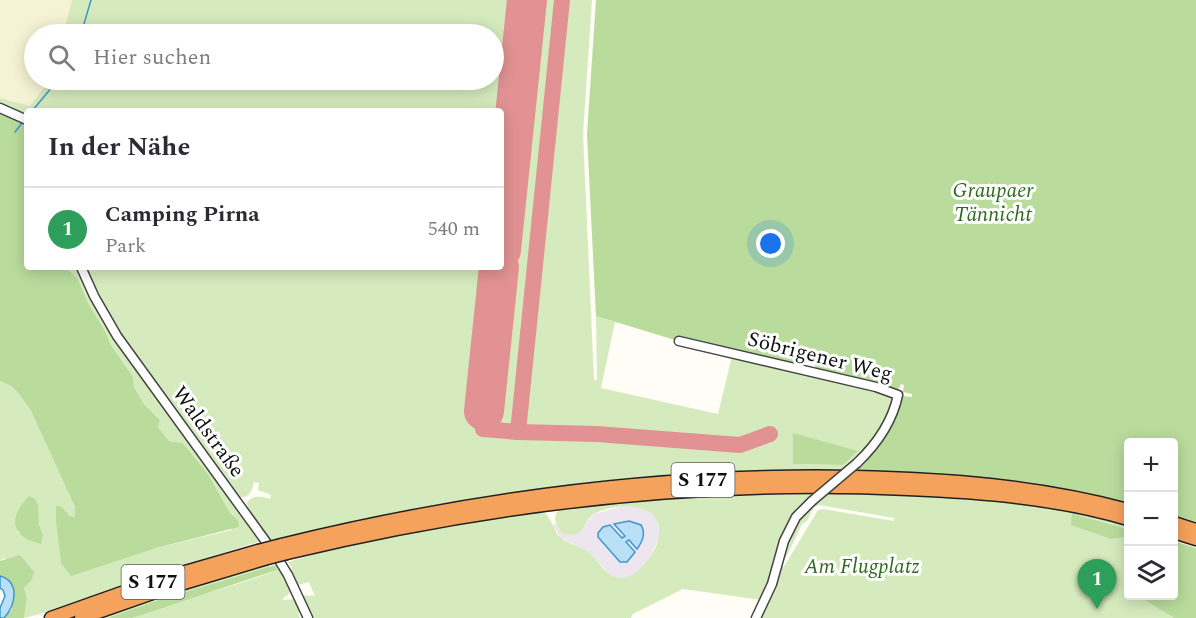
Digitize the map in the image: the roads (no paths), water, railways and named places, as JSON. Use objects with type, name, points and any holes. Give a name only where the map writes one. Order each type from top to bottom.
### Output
[{"type":"highway","name":"S 177","points":[[51,618],[161,579],[423,513],[607,487],[813,476],[887,478],[982,483],[1078,497],[1124,509]]},
{"type":"highway","name":"S 177","points":[[284,549],[507,509],[709,489],[847,487],[978,493],[1073,506],[1124,518]]},
{"type":"highway","points":[[1178,525],[1196,530]]},
{"type":"highway","points":[[1178,534],[1196,539]]},
{"type":"highway","name":"S 177","points":[[81,618],[261,555]]},
{"type":"street","points":[[0,108],[24,118]]},
{"type":"street","name":"Waldstraße","points":[[82,270],[117,336],[277,557],[308,618]]},
{"type":"street","name":"Söbrigener Weg","points":[[679,341],[876,387],[898,395],[894,411],[879,441],[796,517],[784,541],[772,584],[756,618]]},
{"type":"water","points":[[629,521],[641,525],[643,537],[637,549],[629,540],[626,542],[635,552],[627,562],[620,562],[598,537],[598,533],[603,527],[610,525],[622,538],[625,536],[614,524]]},
{"type":"water","points":[[0,576],[11,583],[14,595],[11,607],[4,618],[0,618],[0,608],[5,596],[0,588]]},
{"type":"waterway","points":[[84,24],[91,0]]},
{"type":"waterway","points":[[35,108],[50,90]]},
{"type":"waterway","points":[[15,132],[22,123]]},
{"type":"place","name":"Camping Pirna","points":[[1097,609]]},
{"type":"park label","name":"Graupaer Tännicht","points":[[993,203]]},
{"type":"park label","name":"Am Flugplatz","points":[[862,567]]}]
